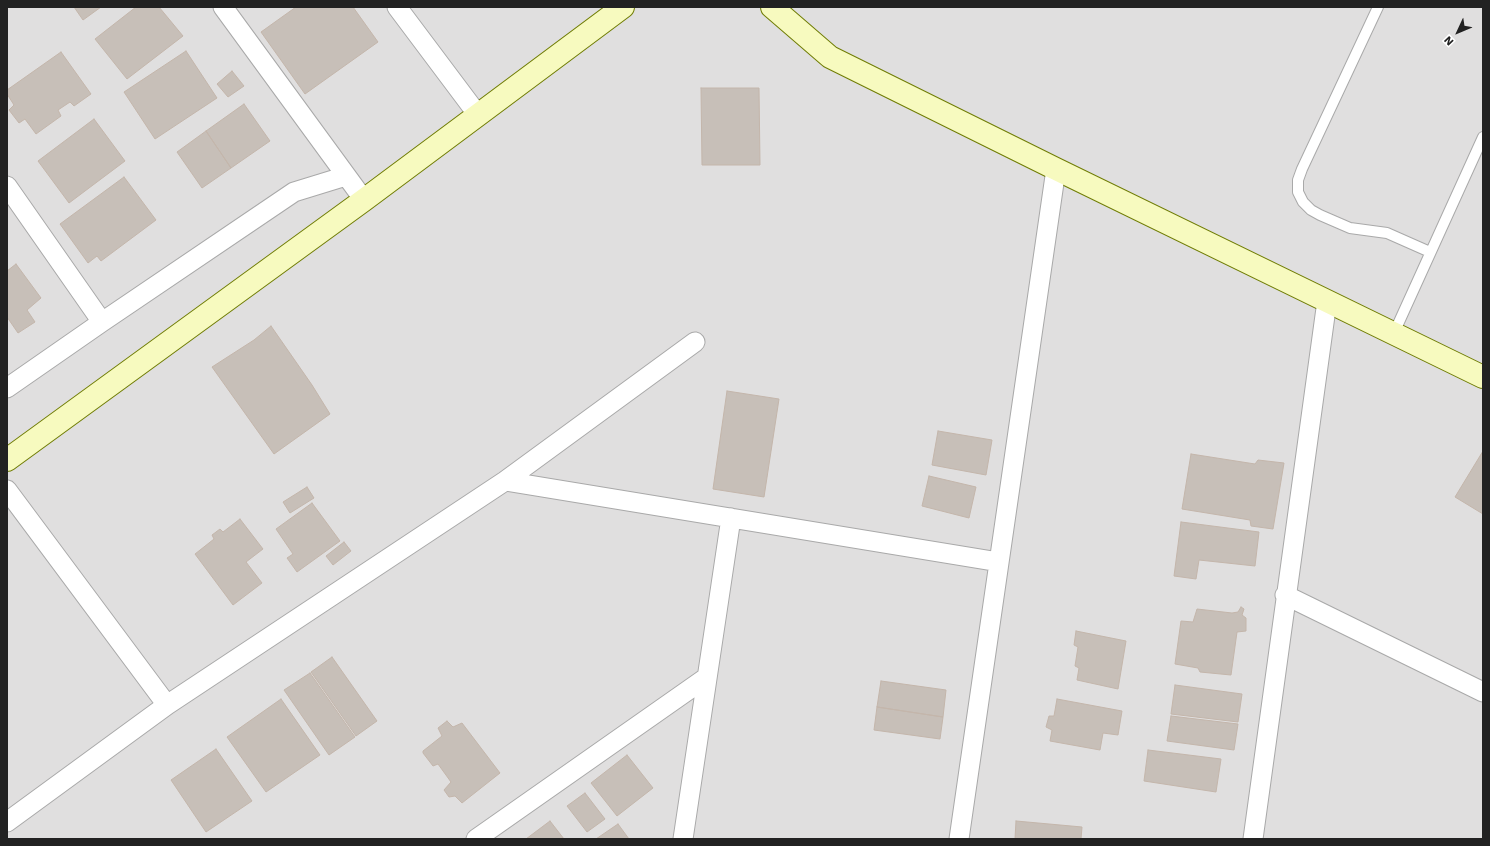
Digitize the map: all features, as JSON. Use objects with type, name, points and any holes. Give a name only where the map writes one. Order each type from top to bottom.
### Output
[{"type":"street","points":[[223,7],[364,200]]},
{"type":"street","points":[[397,7],[478,115]]},
{"type":"street","points":[[7,460],[364,200],[623,7]]},
{"type":"street","points":[[772,7],[830,57],[1056,169],[1483,376]]},
{"type":"street","points":[[959,839],[1056,169]]},
{"type":"street","points":[[7,388],[294,192],[346,176]]},
{"type":"street","points":[[7,186],[102,322]]},
{"type":"street","points":[[1253,839],[1285,595],[1327,300]]},
{"type":"street","points":[[7,822],[167,705],[505,481],[695,342]]},
{"type":"street","points":[[505,481],[999,562]]},
{"type":"street","points":[[7,490],[167,705]]},
{"type":"street","points":[[683,839],[730,518]]},
{"type":"street","points":[[1285,595],[1483,692]]},
{"type":"street","points":[[476,839],[707,677]]},
{"type":"lane","points":[[1378,7],[1302,169],[1298,180],[1298,192],[1303,202],[1311,210],[1320,215],[1350,228],[1387,234],[1430,252]]},
{"type":"lane","points":[[1394,333],[1483,137]]},
{"type":"shaded area","points":[[7,7],[1483,7],[1483,839],[7,839]]},
{"type":"building","points":[[74,7],[101,7],[83,20]]},
{"type":"building","points":[[136,7],[159,7],[183,36],[127,79],[95,39]]},
{"type":"building","points":[[296,7],[353,7],[378,42],[305,94],[261,32]]},
{"type":"building","points":[[186,51],[217,98],[155,139],[124,92]]},
{"type":"building","points":[[61,52],[91,94],[74,106],[70,102],[58,110],[61,116],[36,134],[25,119],[19,123],[9,110],[14,105],[7,94],[7,90]]},
{"type":"building","points":[[232,71],[244,86],[228,97],[217,84]]},
{"type":"building","points":[[701,88],[759,88],[760,165],[702,165]]},
{"type":"building","points":[[244,104],[270,141],[231,168],[206,131]]},
{"type":"building","points":[[94,119],[125,161],[69,203],[38,161]]},
{"type":"building","points":[[206,131],[231,168],[202,188],[177,152]]},
{"type":"building","points":[[124,177],[156,220],[101,261],[97,256],[88,263],[60,224]]},
{"type":"building","points":[[16,264],[41,298],[27,310],[35,322],[18,333],[7,317],[7,271]]},
{"type":"building","points":[[271,326],[330,414],[274,454],[212,367],[254,340]]},
{"type":"building","points":[[727,391],[779,399],[764,497],[713,489]]},
{"type":"building","points":[[938,431],[992,440],[986,475],[932,465]]},
{"type":"building","points":[[1483,451],[1483,514],[1455,497]]},
{"type":"building","points":[[1191,454],[1255,464],[1258,460],[1284,463],[1273,529],[1251,526],[1250,520],[1182,509]]},
{"type":"building","points":[[929,476],[976,487],[969,518],[922,506]]},
{"type":"building","points":[[307,487],[314,498],[290,513],[283,502]]},
{"type":"building","points":[[312,503],[340,541],[297,572],[287,558],[293,554],[276,529]]},
{"type":"building","points":[[240,519],[263,549],[246,562],[262,583],[233,605],[195,554],[214,539],[212,535],[220,529],[223,532]]},
{"type":"building","points":[[1181,522],[1259,532],[1255,566],[1199,560],[1196,579],[1174,576]]},
{"type":"building","points":[[344,542],[351,551],[333,565],[326,556]]},
{"type":"building","points":[[1241,607],[1244,609],[1242,615],[1246,618],[1246,631],[1237,632],[1231,675],[1200,672],[1198,668],[1175,664],[1181,621],[1193,622],[1197,609],[1232,613],[1238,612]]},
{"type":"building","points":[[1076,631],[1126,641],[1118,689],[1077,680],[1079,668],[1075,666],[1078,647],[1074,645]]},
{"type":"building","points":[[332,657],[377,721],[356,736],[311,672]]},
{"type":"building","points":[[310,673],[355,737],[329,755],[284,690]]},
{"type":"building","points":[[881,681],[946,690],[943,717],[877,707]]},
{"type":"building","points":[[1175,685],[1242,694],[1238,722],[1171,714]]},
{"type":"building","points":[[281,699],[320,755],[266,792],[227,737]]},
{"type":"building","points":[[1057,699],[1122,711],[1118,735],[1103,733],[1100,750],[1050,741],[1052,730],[1046,727],[1049,716],[1054,716]]},
{"type":"building","points":[[877,707],[943,717],[940,739],[874,730]]},
{"type":"building","points":[[1171,716],[1238,724],[1234,750],[1167,741]]},
{"type":"building","points":[[447,721],[453,727],[462,723],[500,773],[462,803],[455,796],[449,797],[444,790],[451,782],[438,764],[433,766],[423,753],[423,751],[442,736],[438,728]]},
{"type":"building","points":[[216,749],[252,801],[206,832],[171,780]]},
{"type":"building","points":[[1148,750],[1221,759],[1216,792],[1144,781]]},
{"type":"building","points":[[627,755],[653,788],[617,816],[591,783]]},
{"type":"building","points":[[585,793],[605,819],[587,832],[567,806]]},
{"type":"building","points":[[550,821],[564,839],[526,839]]},
{"type":"building","points":[[1016,821],[1082,827],[1081,839],[1015,839]]},
{"type":"building","points":[[618,824],[629,839],[596,839]]}]
